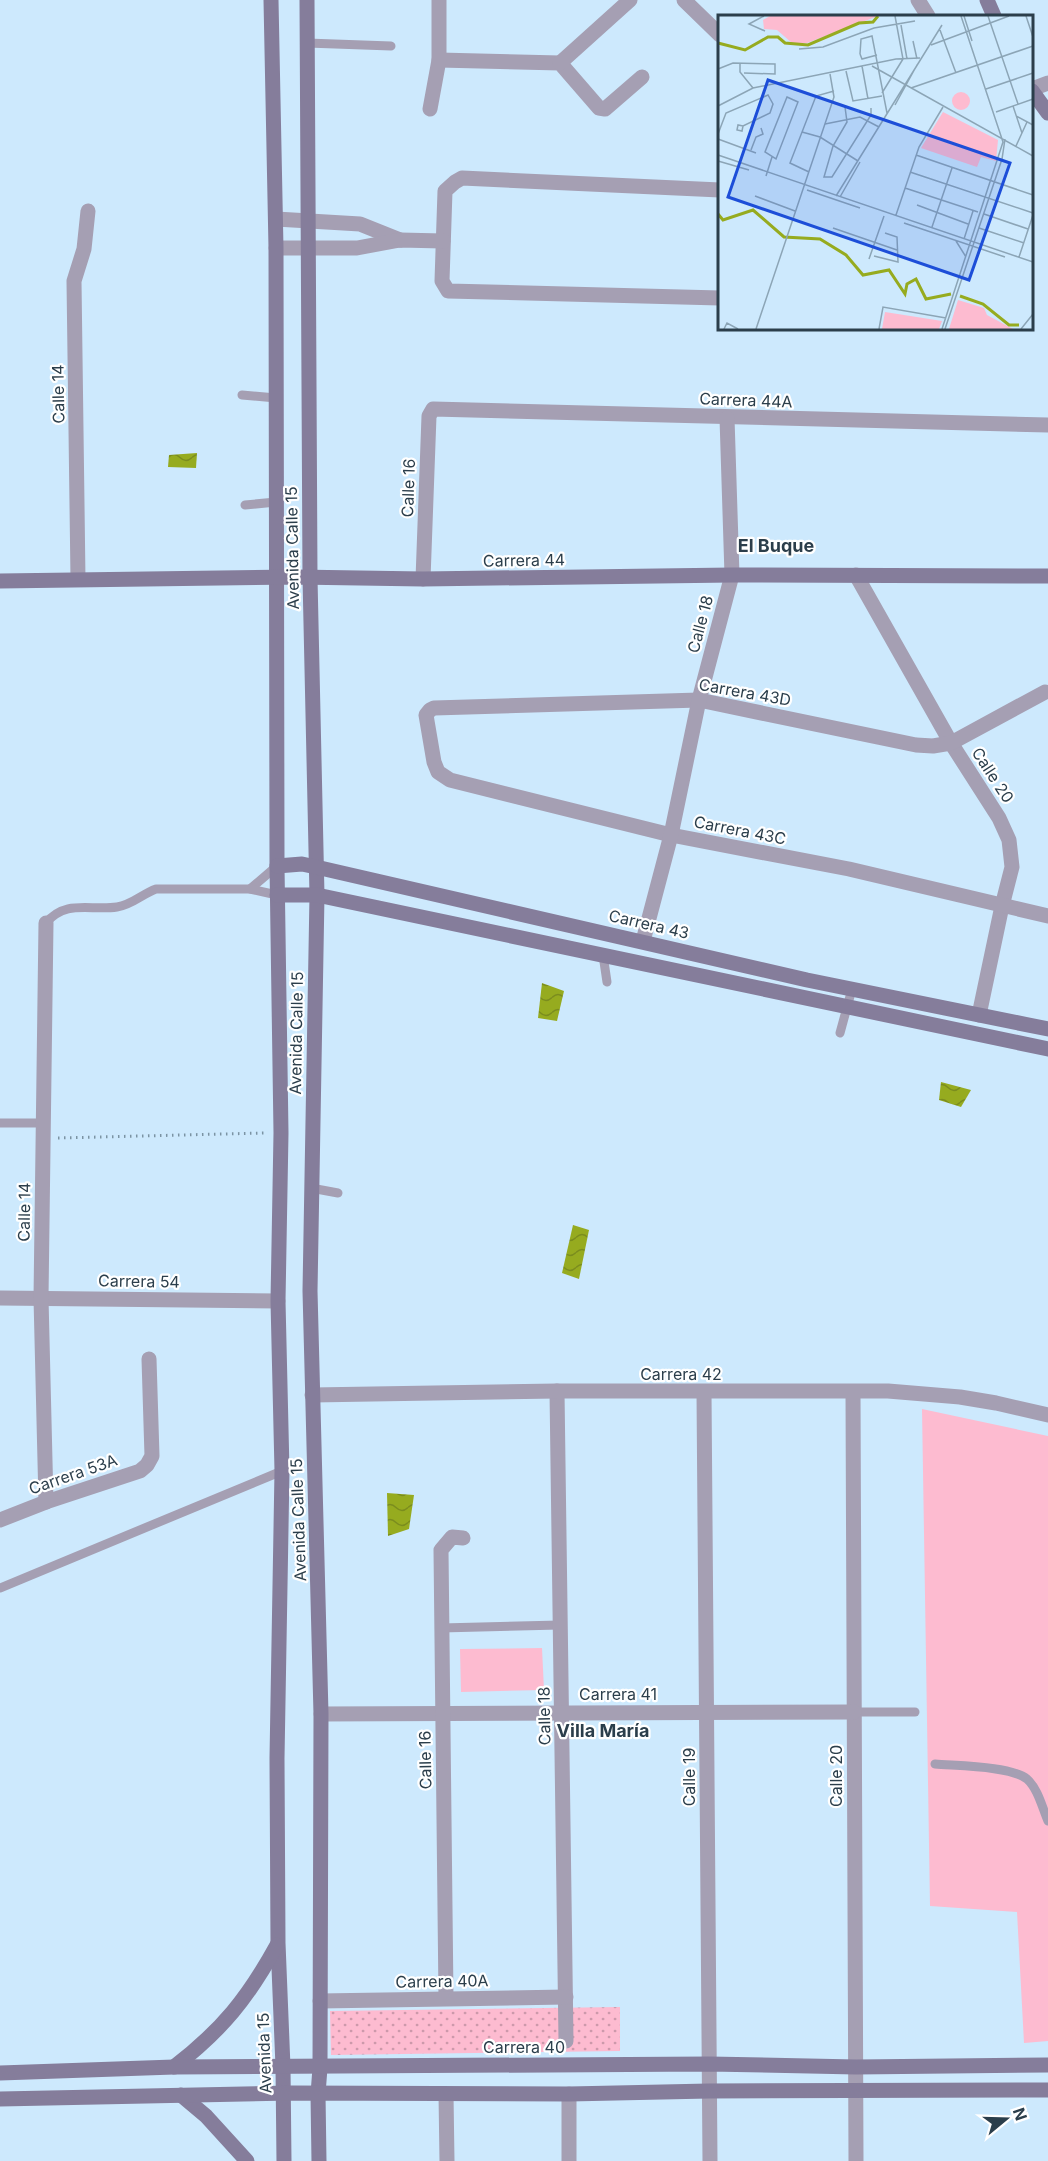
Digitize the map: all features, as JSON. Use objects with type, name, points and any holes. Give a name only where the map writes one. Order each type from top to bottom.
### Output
[{"type":"street","name":"Avenida Calle 15","points":[[271,0],[276,219],[277,895],[281,1133],[278,1301],[282,1471],[278,1943]]},
{"type":"street","name":"Avenida Calle 15","points":[[308,0],[310,578],[317,895],[310,1291],[321,1714],[320,2068]]},
{"type":"street","points":[[430,109],[439,60],[439,0]]},
{"type":"street","points":[[439,60],[560,63],[630,0]]},
{"type":"street","points":[[684,0],[718,33]]},
{"type":"street","points":[[918,0],[927,15]]},
{"type":"street","points":[[987,0],[994,15]]},
{"type":"street","points":[[560,63],[599,108],[605,109],[642,77]]},
{"type":"street","points":[[1033,90],[1048,83]]},
{"type":"street","points":[[1033,91],[1048,113]]},
{"type":"street","points":[[718,190],[462,178],[445,191],[442,280],[448,291],[718,298]]},
{"type":"street","name":"Calle 14","points":[[78,579],[74,281],[84,249],[88,211]]},
{"type":"street","points":[[276,219],[360,224],[400,240]]},
{"type":"street","points":[[276,248],[357,248],[400,240],[443,241]]},
{"type":"street","name":"Carrera 44A","points":[[443,408],[1048,424]]},
{"type":"street","name":"Calle 16","points":[[423,579],[429,416],[434,409],[443,408]]},
{"type":"street","name":"Calle 18","points":[[643,941],[671,835],[699,700],[732,575],[727,417]]},
{"type":"street","name":"Carrera 44","points":[[0,581],[732,575],[1048,576]]},
{"type":"street","name":"Calle 20","points":[[856,575],[951,743],[999,818],[1009,840],[1012,867],[979,1015]]},
{"type":"street","name":"Carrera 43D","points":[[434,762],[426,715],[434,708],[699,700],[916,745],[933,746],[951,743],[1045,692]]},
{"type":"street","name":"Carrera 43C","points":[[434,762],[438,772],[450,780],[671,835],[849,869],[1048,916]]},
{"type":"street","name":"Carrera 43","points":[[277,866],[302,864],[852,989],[1048,1029]]},
{"type":"street","points":[[277,895],[317,895],[1048,1049]]},
{"type":"street","name":"Calle 14","points":[[46,923],[41,1298],[46,1502]]},
{"type":"street","name":"Carrera 54","points":[[0,1298],[278,1301]]},
{"type":"street","name":"Carrera 53A","points":[[0,1520],[140,1471],[147,1465],[152,1456],[149,1359]]},
{"type":"street","name":"Calle 18","points":[[557,1391],[566,2041]]},
{"type":"street","name":"Carrera 42","points":[[312,1395],[557,1391],[906,1392],[960,1397],[1048,1415]]},
{"type":"street","name":"Calle 19","points":[[704,1392],[710,2161]]},
{"type":"street","name":"Calle 20","points":[[852,1392],[856,2161]]},
{"type":"street","name":"Calle 16","points":[[446,1998],[441,1550],[452,1538],[463,1538]]},
{"type":"street","name":"Carrera 41","points":[[321,1714],[854,1712]]},
{"type":"street","points":[[174,2067],[206,2042],[234,2012],[258,1979],[278,1943]]},
{"type":"street","name":"Avenida 15","points":[[278,1943],[284,2093],[284,2161]]},
{"type":"street","name":"Carrera 40A","points":[[320,2001],[566,1998]]},
{"type":"street","name":"Carrera 40","points":[[0,2073],[174,2067],[1048,2065]]},
{"type":"street","points":[[319,2161],[320,2068]]},
{"type":"street","points":[[0,2099],[284,2093],[568,2094],[709,2091],[1048,2090]]},
{"type":"street","points":[[446,2094],[447,2161]]},
{"type":"street","points":[[568,2094],[569,2161]]},
{"type":"street","points":[[181,2095],[206,2116],[247,2161]]},
{"type":"lane","points":[[308,43],[391,46]]},
{"type":"lane","points":[[242,395],[276,398]]},
{"type":"lane","points":[[245,506],[276,502]]},
{"type":"lane","points":[[250,889],[277,866]]},
{"type":"lane","points":[[46,923],[55,913],[66,909],[118,907],[132,902],[143,893],[156,889],[250,889],[277,895]]},
{"type":"lane","points":[[603,955],[607,982]]},
{"type":"lane","points":[[840,1033],[852,989]]},
{"type":"lane","points":[[0,1123],[43,1131]]},
{"type":"lane","points":[[311,1188],[338,1193]]},
{"type":"lane","points":[[0,1588],[282,1471]]},
{"type":"lane","points":[[441,1628],[560,1625]]},
{"type":"lane","name":"Carrera 41","points":[[854,1712],[915,1712]]},
{"type":"lane","points":[[935,1764],[1004,1770],[1026,1778],[1035,1789],[1048,1821]]},
{"type":"path","points":[[43,1131],[281,1133]]},
{"type":"shaded area","points":[[922,1409],[1048,1436],[1048,2041],[1024,2043],[1017,1912],[930,1906]]},
{"type":"shaded area","points":[[542,1648],[544,1690],[461,1692],[460,1649]]},
{"type":"shaded area","points":[[620,2007],[620,2051],[331,2055],[330,2011]]},
{"type":"water","points":[[197,453],[196,468],[168,467],[169,455]]},
{"type":"water","points":[[542,983],[564,991],[557,1021],[538,1018]]},
{"type":"water","points":[[941,1082],[971,1090],[961,1107],[939,1100]]},
{"type":"water","points":[[573,1225],[589,1230],[579,1279],[562,1273]]},
{"type":"water","points":[[387,1493],[414,1495],[409,1529],[388,1536]]},
{"type":"district","name":"El Buque","points":[[776,545]]},
{"type":"district","name":"Villa María","points":[[603,1730]]}]
